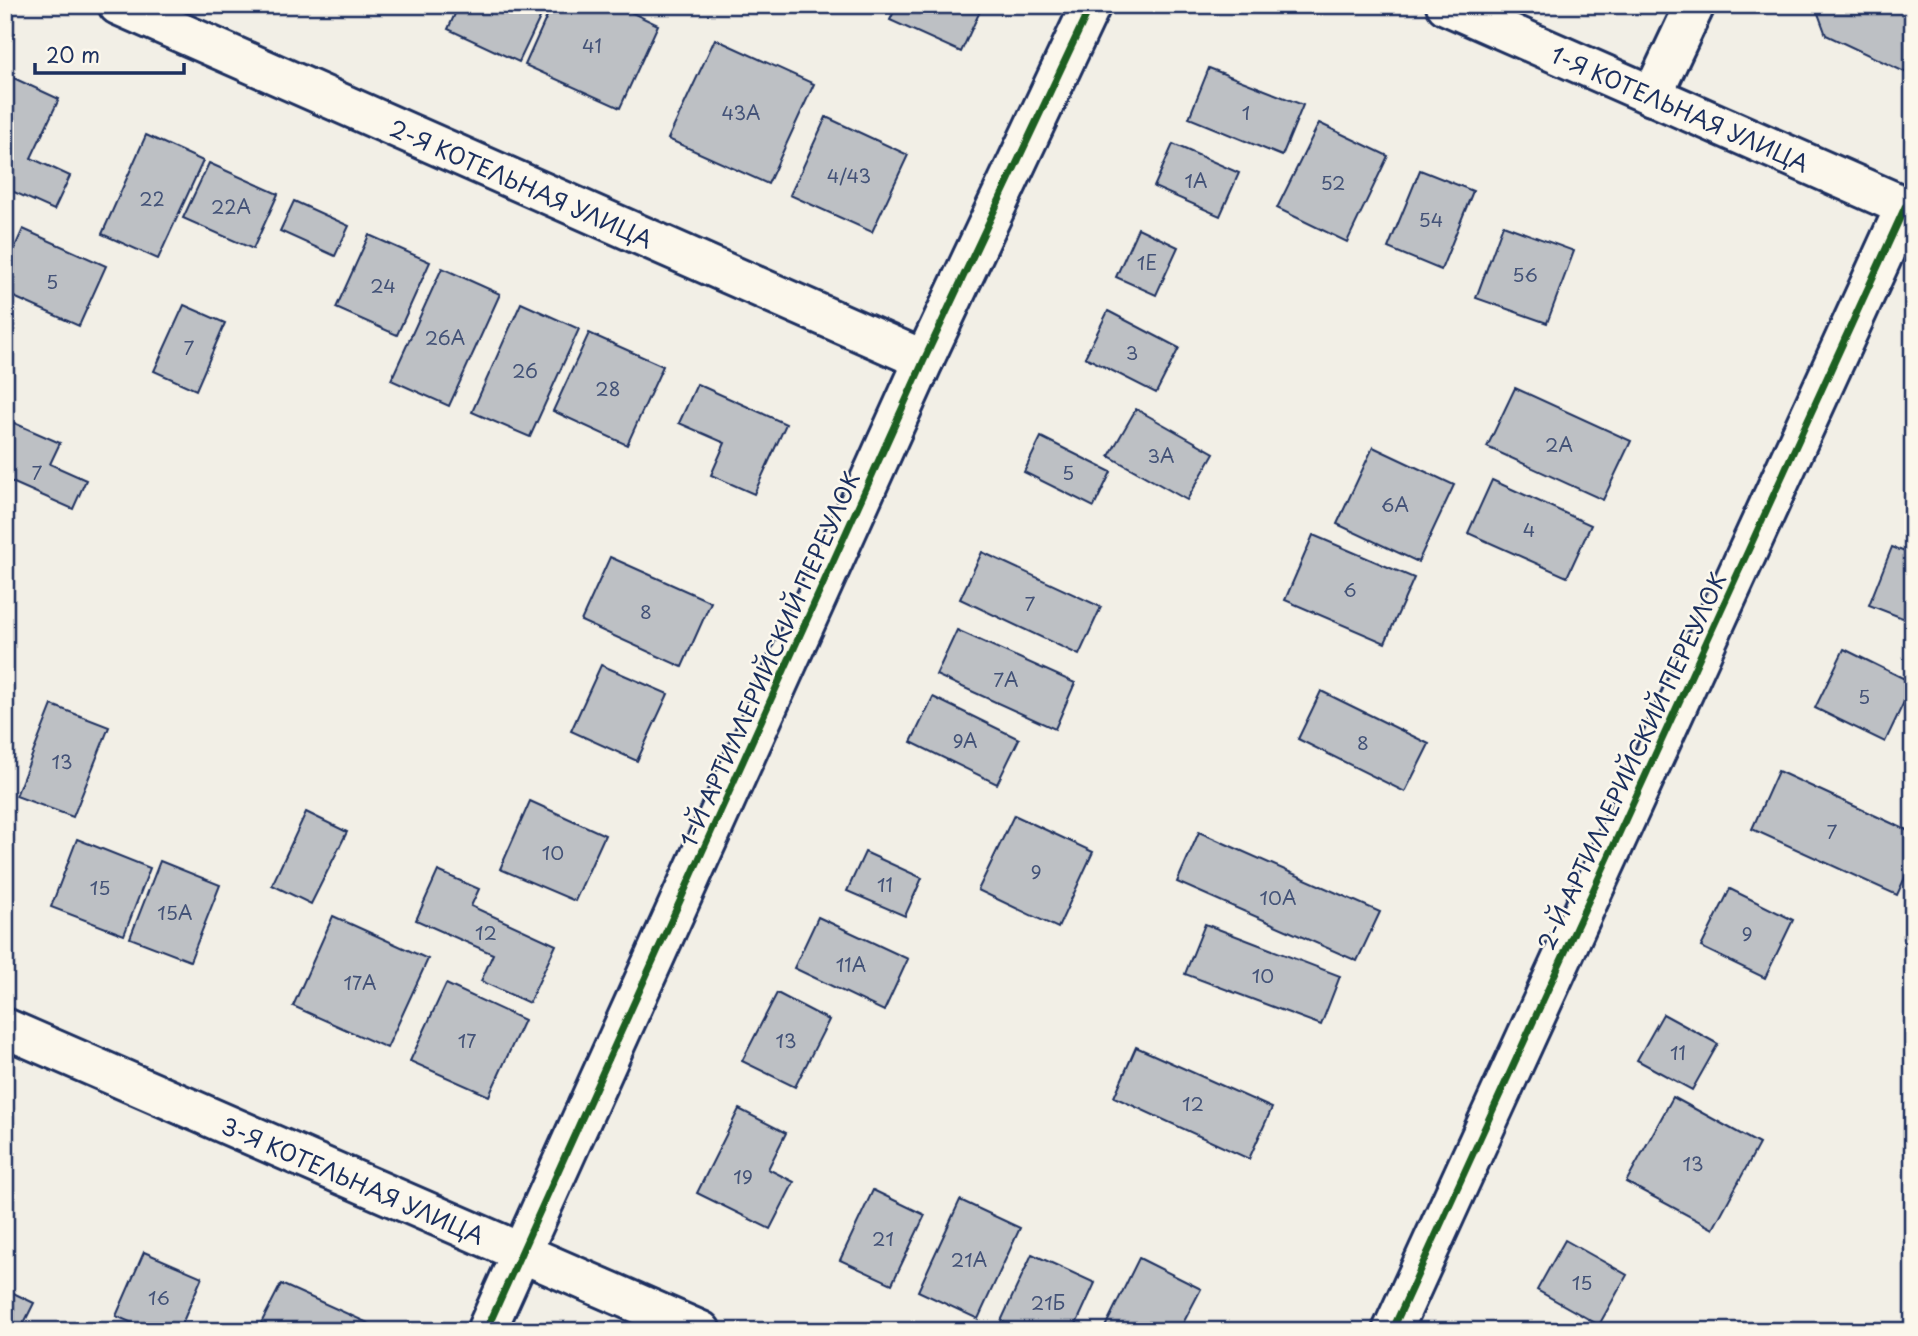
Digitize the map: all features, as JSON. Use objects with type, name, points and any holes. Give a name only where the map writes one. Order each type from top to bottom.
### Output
[{"type":"street","name":"2-Я КОТЕЛЬНАЯ УЛИЦА","points":[[118,5],[924,360]]},
{"type":"street","name":"1-Й АРТИЛЛЕРИЙСКИЙ ПЕРЕУЛОК","points":[[486,1331],[924,360],[1091,5]]},
{"type":"street","name":"1-Я КОТЕЛЬНАЯ УЛИЦА","points":[[1446,5],[1909,208]]},
{"type":"street","points":[[1652,96],[1695,5]]},
{"type":"street","name":"2-Й АРТИЛЛЕРИЙСКИЙ ПЕРЕУЛОК","points":[[1392,1331],[1909,208]]},
{"type":"street","name":"3-Я КОТЕЛЬНАЯ УЛИЦА","points":[[5,1028],[701,1331]]},
{"type":"building","points":[[459,5],[546,5],[519,62],[448,29]]},
{"type":"building","points":[[552,5],[616,5],[658,25],[620,108],[525,65]]},
{"type":"building","points":[[897,5],[983,5],[961,52],[890,20]]},
{"type":"building","points":[[1815,5],[1913,5],[1913,76],[1826,35]]},
{"type":"building","points":[[715,39],[814,84],[768,184],[668,139]]},
{"type":"building","points":[[1209,68],[1303,105],[1282,156],[1189,118]]},
{"type":"building","points":[[5,74],[59,99],[31,158],[70,176],[54,210],[5,188],[13,168],[5,165]]},
{"type":"building","points":[[826,117],[908,155],[872,232],[790,195]]},
{"type":"building","points":[[1319,123],[1388,156],[1347,242],[1277,208]]},
{"type":"building","points":[[146,135],[203,161],[158,259],[102,234]]},
{"type":"building","points":[[1173,144],[1239,173],[1220,216],[1154,187]]},
{"type":"building","points":[[209,163],[278,194],[253,249],[183,218]]},
{"type":"building","points":[[1420,170],[1473,191],[1441,270],[1388,248]]},
{"type":"building","points":[[294,201],[349,226],[335,256],[280,231]]},
{"type":"building","points":[[1503,225],[1574,251],[1547,323],[1476,298]]},
{"type":"building","points":[[1138,228],[1178,247],[1156,295],[1116,277]]},
{"type":"building","points":[[23,229],[106,266],[79,326],[5,293],[5,269]]},
{"type":"building","points":[[369,235],[430,262],[397,335],[336,308]]},
{"type":"building","points":[[442,268],[500,294],[449,406],[391,380]]},
{"type":"building","points":[[521,303],[579,329],[530,437],[472,412]]},
{"type":"building","points":[[184,305],[225,323],[196,390],[154,371]]},
{"type":"building","points":[[1108,311],[1179,348],[1156,393],[1085,357]]},
{"type":"building","points":[[589,333],[663,366],[627,445],[553,411]]},
{"type":"building","points":[[697,384],[786,424],[754,494],[711,475],[725,443],[679,423]]},
{"type":"building","points":[[1515,388],[1631,441],[1603,500],[1487,447]]},
{"type":"building","points":[[1136,409],[1214,453],[1187,500],[1109,456]]},
{"type":"building","points":[[5,419],[60,443],[50,464],[86,480],[73,509],[5,479]]},
{"type":"building","points":[[1041,437],[1111,472],[1094,507],[1024,472]]},
{"type":"building","points":[[1373,447],[1454,485],[1418,562],[1337,524]]},
{"type":"building","points":[[1492,480],[1591,525],[1567,577],[1468,533]]},
{"type":"building","points":[[1313,535],[1414,578],[1385,643],[1285,600]]},
{"type":"building","points":[[1892,547],[1913,555],[1913,622],[1869,605]]},
{"type":"building","points":[[982,552],[1101,607],[1079,655],[960,599]]},
{"type":"building","points":[[610,557],[711,602],[682,667],[581,621]]},
{"type":"building","points":[[957,630],[1075,683],[1055,729],[936,675]]},
{"type":"building","points":[[1844,649],[1913,683],[1885,742],[1815,708]]},
{"type":"building","points":[[601,665],[668,694],[637,761],[571,731]]},
{"type":"building","points":[[1321,691],[1429,744],[1405,792],[1298,739]]},
{"type":"building","points":[[933,697],[1019,739],[997,784],[911,742]]},
{"type":"building","points":[[52,705],[109,727],[73,817],[16,796]]},
{"type":"building","points":[[1778,771],[1913,833],[1913,860],[1897,895],[1752,829]]},
{"type":"building","points":[[530,801],[605,835],[575,901],[500,869]]},
{"type":"building","points":[[306,812],[347,832],[311,904],[272,885]]},
{"type":"building","points":[[1014,815],[1093,852],[1058,928],[978,890]]},
{"type":"building","points":[[1199,832],[1380,912],[1357,961],[1177,882]]},
{"type":"building","points":[[77,839],[150,868],[124,935],[51,907]]},
{"type":"building","points":[[865,852],[922,878],[905,916],[847,891]]},
{"type":"building","points":[[160,861],[220,885],[190,961],[130,938]]},
{"type":"building","points":[[438,871],[479,889],[471,906],[556,945],[529,1003],[481,981],[493,954],[416,920]]},
{"type":"building","points":[[1730,889],[1793,920],[1765,978],[1701,947]]},
{"type":"building","points":[[333,916],[428,959],[387,1048],[293,1006]]},
{"type":"building","points":[[818,917],[908,959],[884,1011],[794,968]]},
{"type":"building","points":[[1205,924],[1340,976],[1321,1025],[1185,974]]},
{"type":"building","points":[[446,984],[524,1020],[489,1096],[410,1061]]},
{"type":"building","points":[[777,993],[829,1020],[795,1087],[742,1061]]},
{"type":"building","points":[[1663,1014],[1718,1044],[1692,1090],[1637,1060]]},
{"type":"building","points":[[1136,1047],[1272,1108],[1249,1159],[1114,1097]]},
{"type":"building","points":[[1673,1097],[1759,1144],[1713,1229],[1626,1182]]},
{"type":"building","points":[[739,1109],[786,1133],[768,1169],[794,1182],[770,1229],[697,1193]]},
{"type":"building","points":[[873,1190],[925,1215],[892,1284],[840,1260]]},
{"type":"building","points":[[960,1200],[1020,1228],[978,1319],[918,1291]]},
{"type":"building","points":[[1565,1240],[1627,1275],[1599,1325],[1537,1290]]},
{"type":"building","points":[[144,1252],[202,1277],[179,1331],[151,1331],[116,1316]]},
{"type":"building","points":[[1032,1254],[1095,1283],[1073,1331],[1021,1331],[1001,1321]]},
{"type":"building","points":[[1139,1258],[1201,1289],[1179,1331],[1103,1331]]},
{"type":"building","points":[[281,1284],[377,1327],[376,1331],[257,1331]]},
{"type":"building","points":[[5,1289],[34,1303],[20,1331],[5,1331]]},
{"type":"cycle path","points":[[486,1331],[924,360],[1091,5]]},
{"type":"cycle path","points":[[1392,1331],[1905,207]]}]
